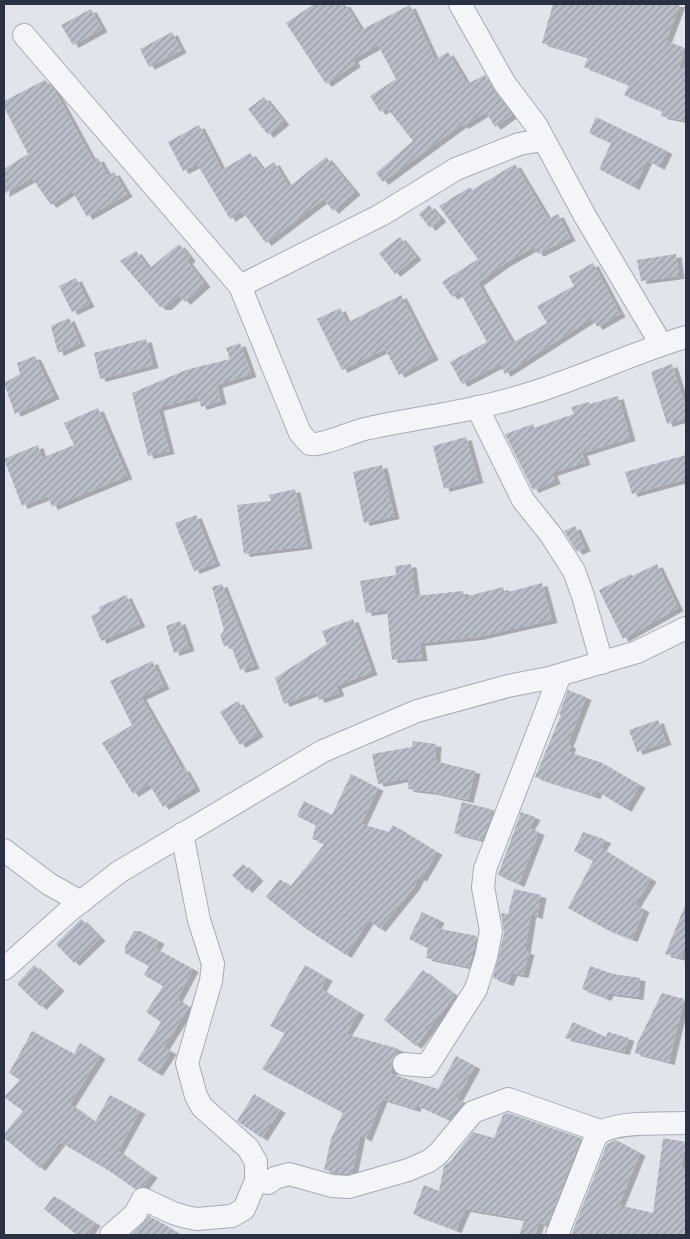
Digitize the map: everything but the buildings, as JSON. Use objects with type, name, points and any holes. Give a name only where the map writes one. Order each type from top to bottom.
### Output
[{"type":"street","points":[[460,4],[476,28],[494,67],[528,113],[584,216],[661,344]]},
{"type":"street","points":[[24,35],[240,286],[300,433],[310,444],[320,444],[366,428],[477,407],[526,395],[661,344],[686,337]]},
{"type":"street","points":[[240,286],[381,215],[456,169],[519,144],[542,140]]},
{"type":"street","points":[[477,407],[523,500],[552,535],[574,571],[602,662]]},
{"type":"street","points":[[4,969],[81,902],[119,872],[323,751],[417,711],[508,686],[560,675],[637,652],[686,628]]},
{"type":"street","points":[[404,1064],[427,1066],[476,989],[486,957],[491,931],[483,888],[484,869],[560,675]]},
{"type":"street","points":[[114,1234],[135,1214],[143,1199],[173,1213],[186,1216],[197,1218],[232,1216],[244,1209],[256,1181],[256,1162],[248,1148],[202,1107],[196,1096],[187,1063],[209,989],[212,964],[199,920],[182,834]]},
{"type":"street","points":[[4,850],[49,884],[81,902]]},
{"type":"street","points":[[256,1181],[268,1183],[275,1178],[288,1174],[332,1186],[349,1187],[408,1170],[429,1161],[438,1154],[473,1112],[508,1099],[600,1131]]},
{"type":"street","points":[[557,1235],[596,1136],[600,1131],[612,1127],[686,1123]]}]
